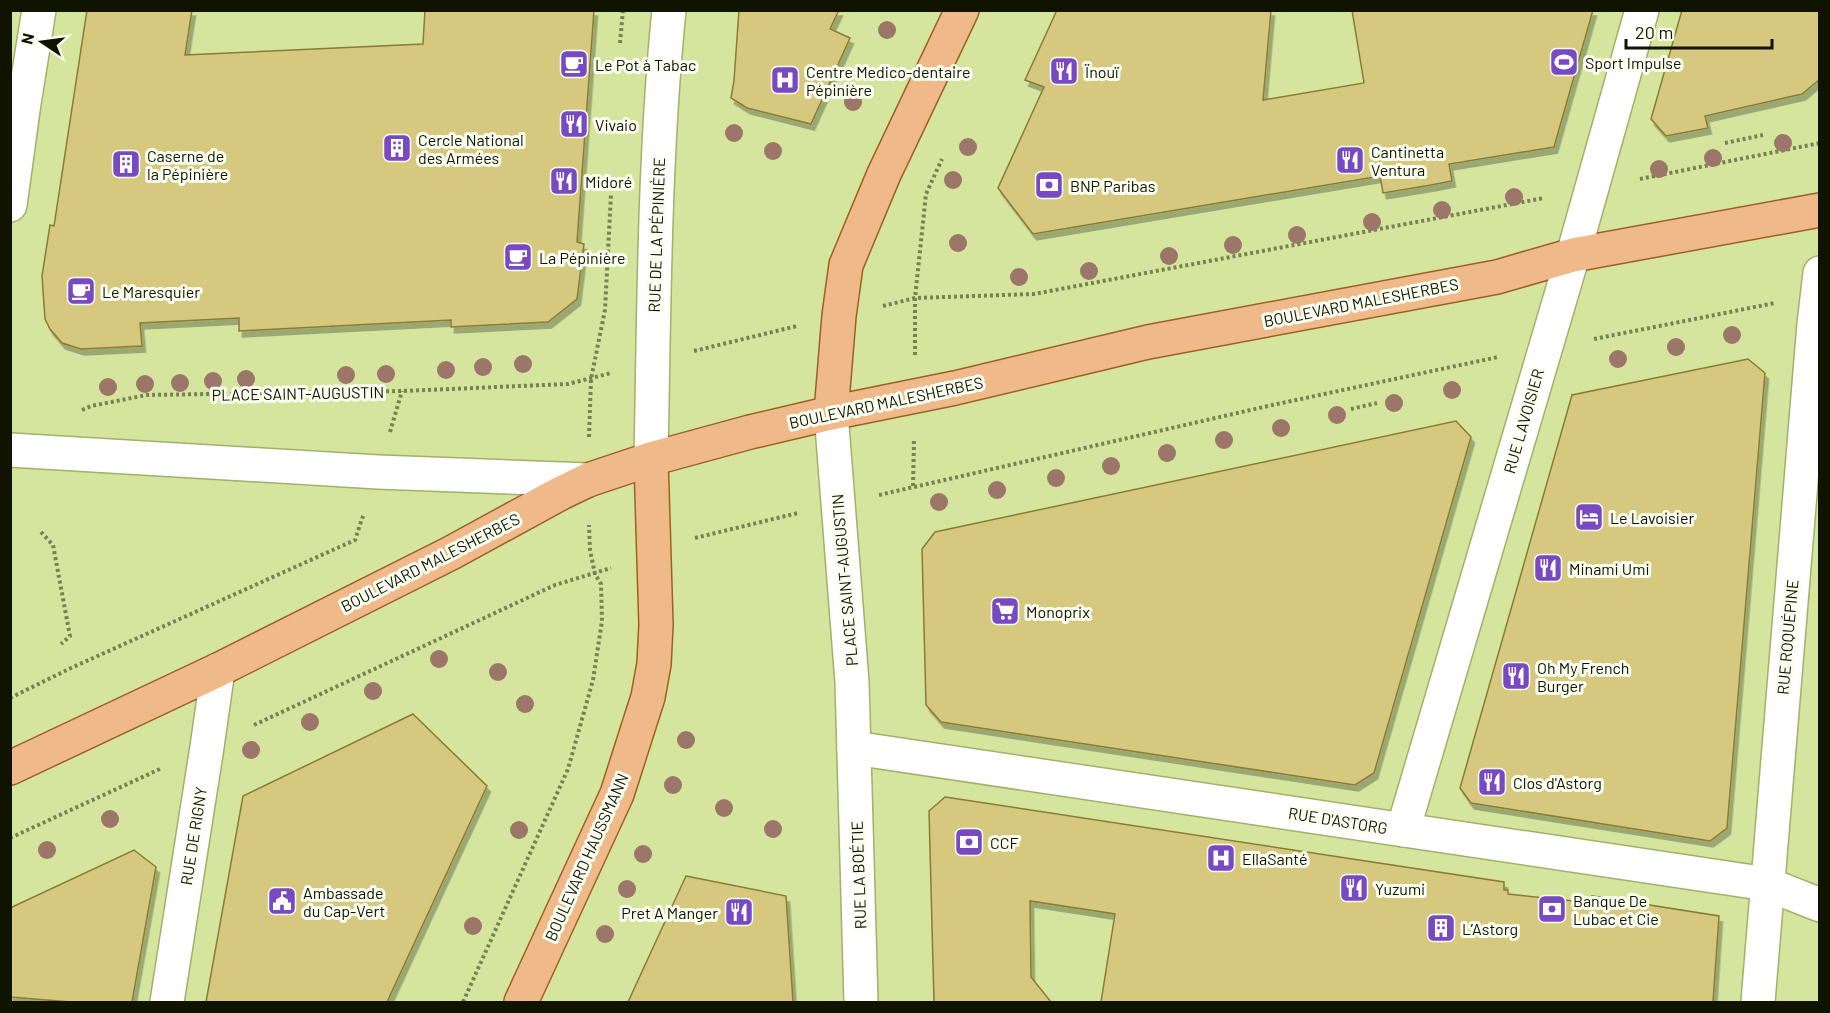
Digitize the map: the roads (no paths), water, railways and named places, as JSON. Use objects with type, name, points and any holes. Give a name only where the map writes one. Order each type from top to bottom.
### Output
[{"type":"main road","points":[[831,413],[839,316],[846,265],[884,174],[962,10]]},
{"type":"main road","name":"BOULEVARD MALESHERBES","points":[[10,768],[218,670],[451,553],[588,480],[651,459],[831,413],[955,388],[1148,342],[1497,276],[1573,255],[1820,210]]},
{"type":"main road","name":"BOULEVARD HAUSSMANN","points":[[521,1002],[617,794],[648,697],[654,664],[656,625],[651,459]]},
{"type":"street","points":[[10,205],[39,10]]},
{"type":"street","name":"RUE DE LA PÉPINIÈRE","points":[[651,459],[659,133],[669,10]]},
{"type":"street","name":"RUE LAVOISIER","points":[[1403,830],[1573,255],[1642,10]]},
{"type":"street","name":"RUE ROQUÉPINE","points":[[1758,1002],[1818,284]]},
{"type":"street","name":"PLACE SAINT-AUGUSTIN","points":[[831,413],[852,682],[854,748]]},
{"type":"street","points":[[10,450],[378,472],[588,480]]},
{"type":"street","name":"RUE DE RIGNY","points":[[167,1002],[218,670]]},
{"type":"street","name":"RUE D'ASTORG","points":[[854,748],[1767,884],[1820,904]]},
{"type":"street","name":"RUE LA BOÉTIE","points":[[854,748],[861,1002]]},
{"type":"place","name":"Sport Impulse","points":[[1564,62]]},
{"type":"place","name":"Le Pot à Tabac","points":[[574,64]]},
{"type":"place","name":"Ïnouï","points":[[1064,71]]},
{"type":"place","name":"Centre Medico-dentaire Pépinière","points":[[785,80]]},
{"type":"place","name":"Vivaio","points":[[574,124]]},
{"type":"place","name":"Cercle National des Armées","points":[[397,148]]},
{"type":"place","name":"Cantinetta Ventura","points":[[1350,160]]},
{"type":"place","name":"Caserne de la Pépinière","points":[[126,164]]},
{"type":"place","name":"Midoré","points":[[564,181]]},
{"type":"place","name":"BNP Paribas","points":[[1049,185]]},
{"type":"place","name":"La Pépinière","points":[[518,257]]},
{"type":"place","name":"Le Maresquier","points":[[81,291]]},
{"type":"place","name":"Le Lavoisier","points":[[1589,517]]},
{"type":"place","name":"Minami Umi","points":[[1548,568]]},
{"type":"place","name":"Monoprix","points":[[1005,611]]},
{"type":"place","name":"Oh My French Burger","points":[[1516,676]]},
{"type":"place","name":"Clos d'Astorg","points":[[1492,782]]},
{"type":"place","name":"CCF","points":[[969,842]]},
{"type":"place","name":"EllaSanté","points":[[1221,858]]},
{"type":"place","name":"Yuzumi","points":[[1354,888]]},
{"type":"place","name":"Ambassade du Cap-Vert","points":[[282,901]]},
{"type":"place","name":"Banque De Lubac et Cie","points":[[1552,909]]},
{"type":"place","name":"Pret A Manger","points":[[739,912]]},
{"type":"place","name":"L’Astorg","points":[[1441,928]]}]
